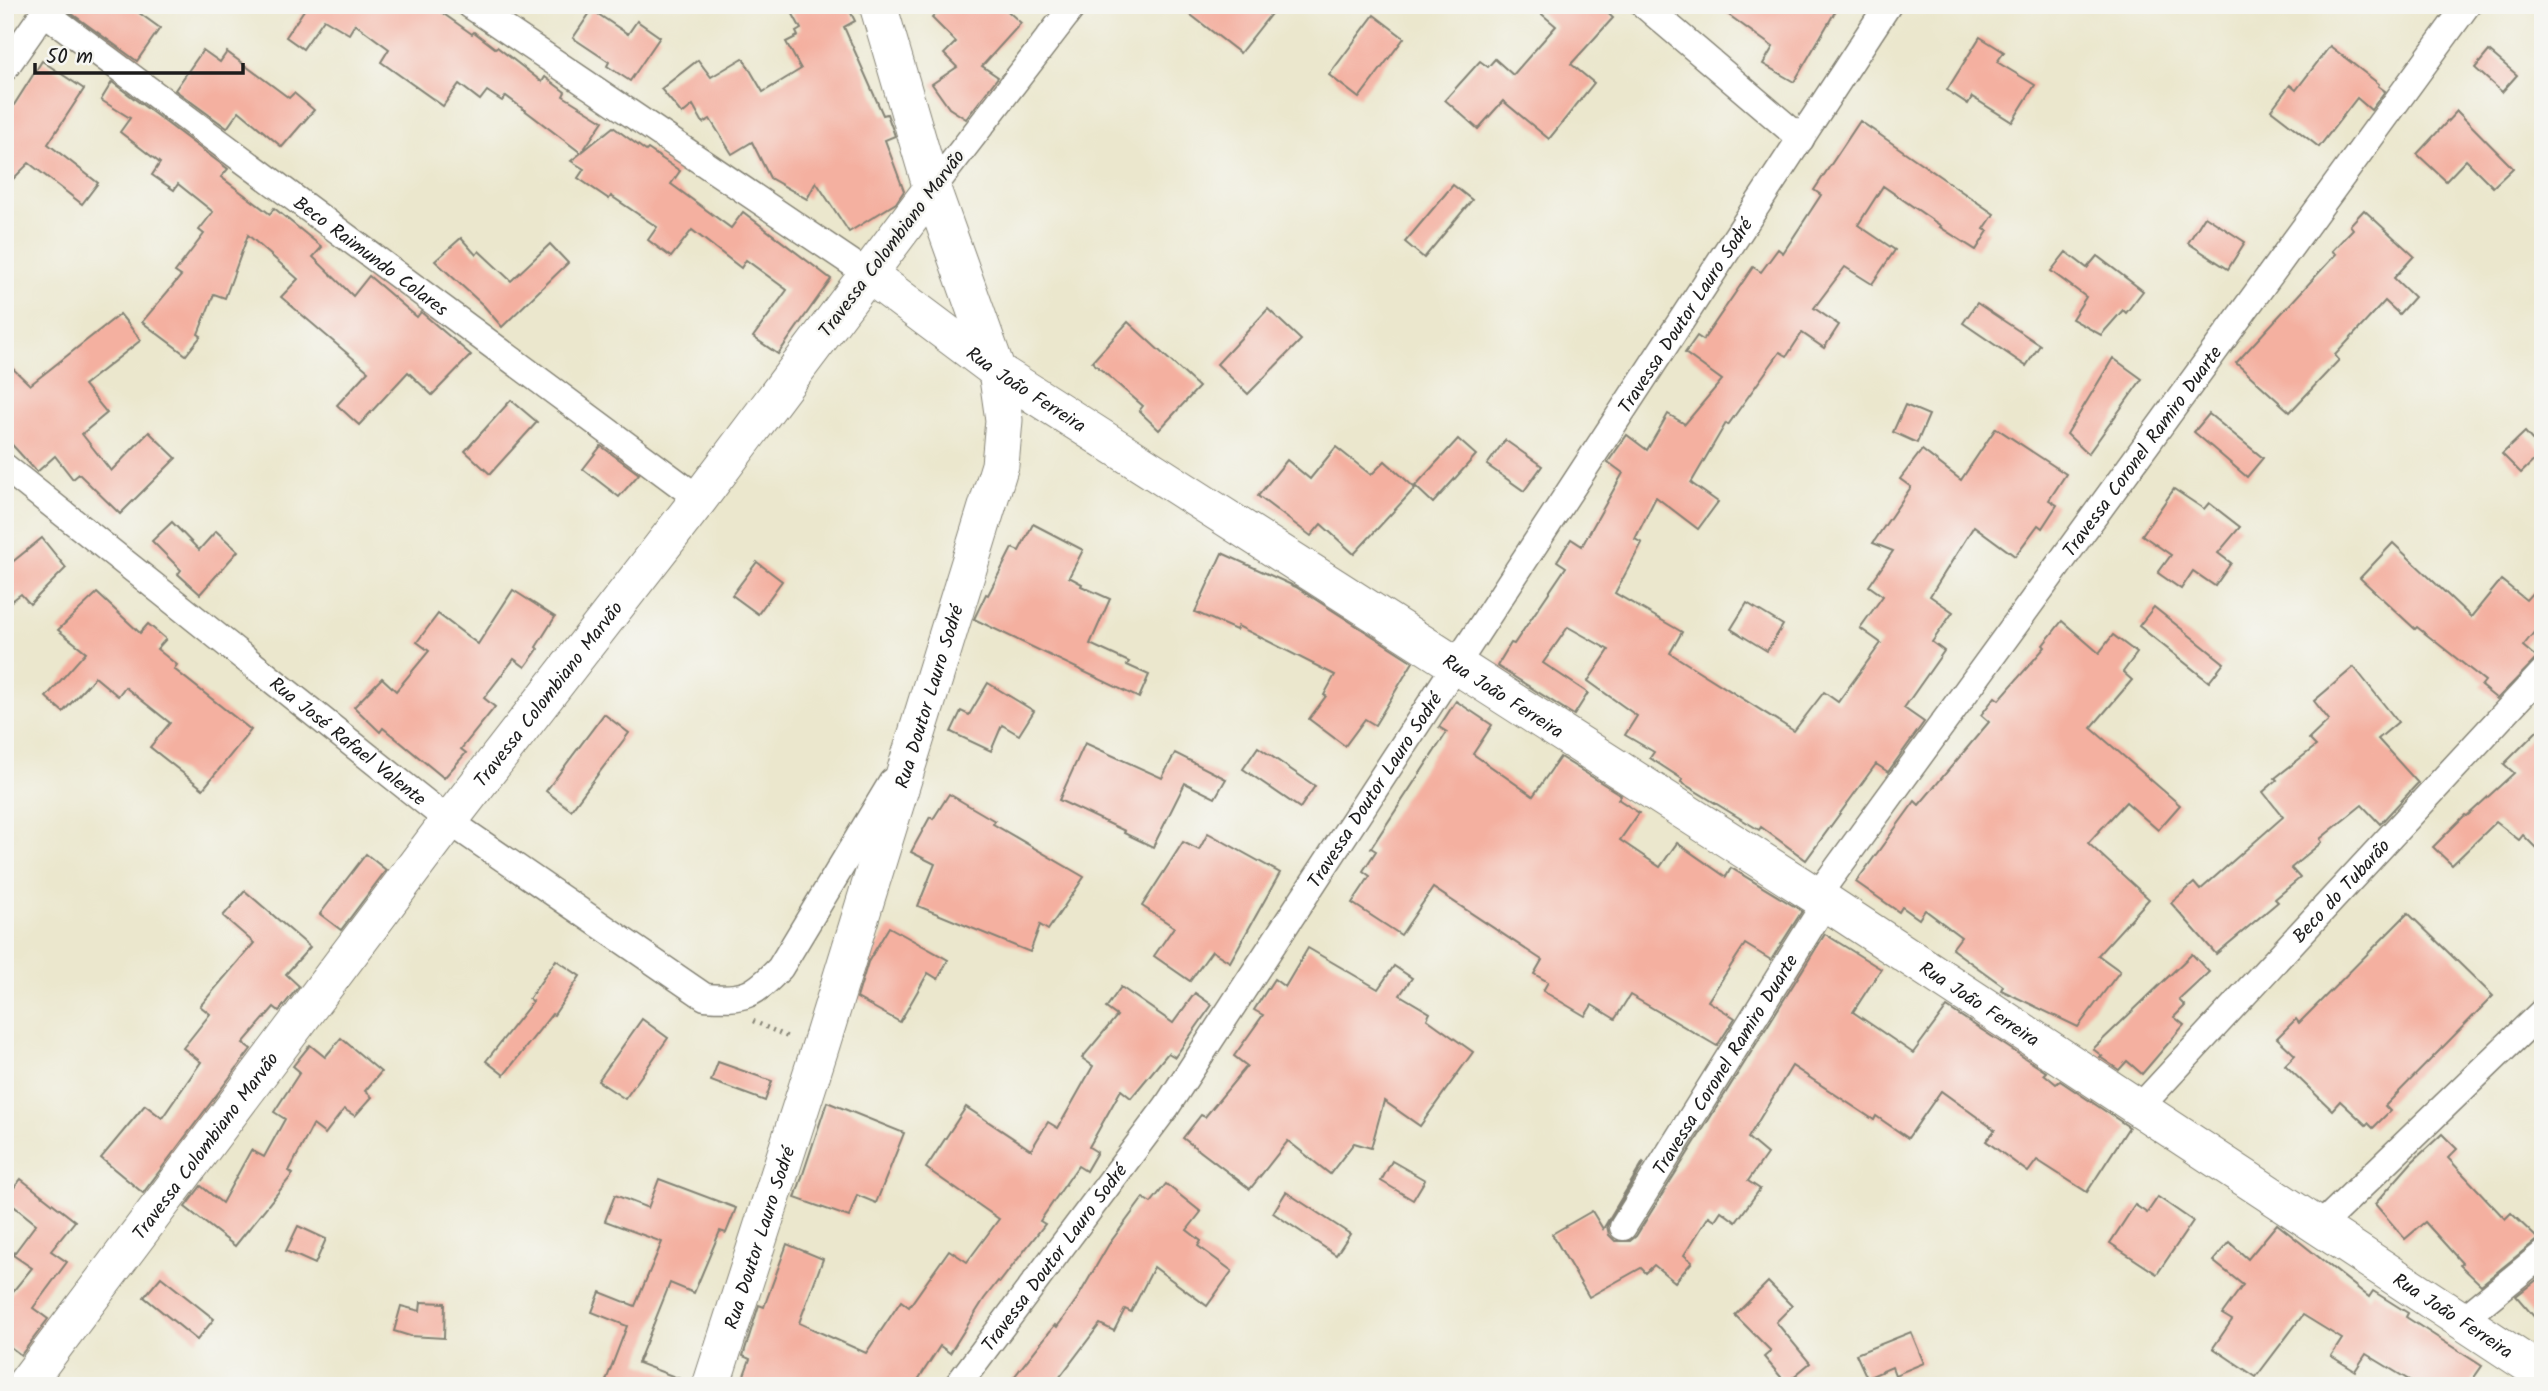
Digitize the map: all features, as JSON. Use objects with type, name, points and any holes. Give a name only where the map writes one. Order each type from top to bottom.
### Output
[{"type":"street","name":"Rua João Ferreira","points":[[470,5],[868,274],[997,371],[1821,899],[2543,1374]]},
{"type":"street","name":"Rua Doutor Lauro Sodré","points":[[711,1386],[819,1051],[1000,465],[1004,419],[997,371],[932,188],[878,5]]},
{"type":"street","name":"Travessa Colombiano Marvão","points":[[24,1386],[449,821],[699,499],[932,188],[1074,5]]},
{"type":"street","points":[[1644,5],[1801,139]]},
{"type":"street","name":"Travessa Doutor Lauro Sodré","points":[[957,1386],[1167,1107],[1888,5]]},
{"type":"street","name":"Travessa Coronel Ramiro Duarte","points":[[1623,1227],[1821,899],[2467,5]]},
{"type":"street","points":[[5,68],[47,9]]},
{"type":"street","name":"Beco Raimundo Colares","points":[[47,9],[699,499]]},
{"type":"street","name":"Rua José Rafael Valente","points":[[5,467],[449,821],[705,998]]},
{"type":"street","name":"Beco do Tubarão","points":[[2138,1109],[2543,672]]},
{"type":"street","points":[[705,998],[729,999],[759,990],[780,968],[914,746]]},
{"type":"street","points":[[2320,1226],[2543,1011]]},
{"type":"street","points":[[2462,1320],[2543,1254]]},
{"type":"path","points":[[705,998],[819,1051]]},
{"type":"building","points":[[65,5],[128,5],[160,28],[137,61],[64,8]]},
{"type":"building","points":[[303,5],[431,5],[472,34],[474,32],[497,47],[542,82],[545,77],[565,92],[563,96],[603,121],[582,152],[613,127],[680,171],[671,184],[731,228],[743,212],[831,279],[778,354],[753,337],[787,290],[746,260],[741,268],[692,230],[671,257],[648,240],[657,227],[578,178],[584,169],[571,161],[581,153],[506,96],[502,101],[487,91],[480,100],[459,84],[443,106],[381,62],[389,49],[355,24],[349,34],[324,19],[303,49],[286,37],[306,7]]},
{"type":"building","points":[[788,5],[847,5],[855,21],[844,27],[895,136],[885,140],[904,191],[896,203],[849,232],[816,182],[807,199],[770,178],[752,142],[732,154],[710,119],[703,123],[693,105],[682,114],[661,89],[698,60],[711,77],[743,58],[763,92],[801,69],[786,42],[798,36],[796,32],[801,29]]},
{"type":"building","points":[[944,5],[1001,5],[1021,23],[982,66],[998,77],[966,119],[949,108],[932,84],[957,67],[944,54],[956,42],[932,18]]},
{"type":"building","points":[[1178,5],[1278,5],[1240,53]]},
{"type":"building","points":[[1531,5],[1599,5],[1613,18],[1571,64],[1594,83],[1549,139],[1503,101],[1478,129],[1445,100],[1480,61],[1488,67],[1495,59],[1513,75],[1556,26]]},
{"type":"building","points":[[1715,5],[1839,5],[1794,82],[1763,64],[1773,47]]},
{"type":"building","points":[[592,10],[628,34],[637,21],[660,37],[630,81],[607,66],[609,62],[573,38]]},
{"type":"building","points":[[1374,15],[1404,38],[1359,98],[1329,75]]},
{"type":"building","points":[[1980,37],[2004,52],[1997,62],[2035,85],[2012,122],[1972,97],[1968,104],[1947,90]]},
{"type":"building","points":[[2330,46],[2385,91],[2371,110],[2357,98],[2319,147],[2271,110],[2290,85],[2296,90]]},
{"type":"building","points":[[203,50],[220,62],[227,52],[289,98],[294,93],[314,110],[282,147],[239,111],[227,128],[175,90]]},
{"type":"building","points":[[2489,51],[2517,75],[2502,92],[2475,68]]},
{"type":"building","points":[[42,61],[84,89],[48,144],[98,183],[82,204],[29,163],[5,187],[5,119]]},
{"type":"building","points":[[112,82],[228,169],[221,177],[270,214],[274,208],[322,247],[313,257],[353,296],[369,276],[417,317],[421,312],[471,355],[432,395],[408,372],[359,425],[337,405],[368,371],[281,297],[298,279],[248,235],[225,298],[214,294],[198,334],[201,336],[186,355],[142,322],[181,276],[175,272],[204,234],[199,230],[213,212],[178,184],[174,190],[152,175],[160,163],[120,132],[130,118],[101,100]]},
{"type":"building","points":[[2457,111],[2513,168],[2493,187],[2466,160],[2446,181],[2417,154]]},
{"type":"building","points":[[1860,121],[1994,214],[1984,229],[1988,231],[1976,250],[1883,186],[1858,225],[1895,250],[1872,284],[1845,267],[1814,308],[1839,325],[1824,348],[1802,333],[1787,356],[1780,352],[1728,425],[1726,423],[1691,483],[1718,502],[1698,529],[1656,497],[1635,539],[1642,543],[1615,593],[1682,632],[1670,653],[1794,731],[1824,692],[1838,702],[1881,643],[1860,628],[1883,596],[1869,586],[1893,551],[1873,543],[1911,487],[1900,479],[1922,450],[1961,480],[1996,428],[2066,474],[2049,500],[2057,505],[2042,528],[2038,525],[2015,556],[1974,526],[1930,596],[1953,612],[1932,642],[1944,651],[1904,708],[1924,722],[1888,772],[1876,764],[1806,860],[1761,827],[1759,830],[1681,782],[1682,779],[1650,758],[1654,752],[1625,735],[1637,716],[1588,681],[1609,650],[1568,627],[1543,663],[1588,693],[1574,715],[1497,666],[1566,567],[1557,561],[1571,539],[1582,546],[1623,473],[1608,462],[1627,435],[1647,450],[1668,414],[1685,424],[1722,380],[1685,353],[1697,336],[1703,340],[1753,267],[1761,272],[1778,249],[1783,253],[1821,195],[1814,190]]},
{"type":"building","points":[[1453,185],[1472,200],[1424,258],[1405,242]]},
{"type":"building","points":[[2364,210],[2414,256],[2394,278],[2414,297],[2399,314],[2385,301],[2335,355],[2339,360],[2290,412],[2236,363],[2336,254],[2332,251],[2353,229],[2350,225]]},
{"type":"building","points":[[2205,216],[2245,242],[2228,269],[2188,243]]},
{"type":"building","points":[[461,238],[476,255],[479,251],[511,281],[550,244],[568,263],[502,327],[484,306],[435,261]]},
{"type":"building","points":[[2066,252],[2087,268],[2097,256],[2143,291],[2126,313],[2123,310],[2101,335],[2072,319],[2086,297],[2051,271]]},
{"type":"building","points":[[1977,303],[2040,345],[2026,366],[1963,323]]},
{"type":"building","points":[[1268,309],[1301,340],[1248,394],[1217,364]]},
{"type":"building","points":[[120,314],[141,340],[84,385],[107,413],[82,434],[111,471],[149,432],[176,458],[120,514],[79,474],[73,479],[55,456],[37,472],[5,437],[5,361],[30,385]]},
{"type":"building","points":[[1128,322],[1199,387],[1159,430],[1139,411],[1143,406],[1092,362]]},
{"type":"building","points":[[2113,358],[2142,379],[2088,454],[2067,434]]},
{"type":"building","points":[[511,400],[537,422],[490,474],[465,451]]},
{"type":"building","points":[[1905,405],[1929,415],[1917,443],[1893,432]]},
{"type":"building","points":[[2209,414],[2263,458],[2247,477],[2194,432]]},
{"type":"building","points":[[2525,432],[2543,452],[2521,473],[2502,454]]},
{"type":"building","points":[[1458,439],[1476,455],[1433,503],[1415,486]]},
{"type":"building","points":[[1505,440],[1542,466],[1524,491],[1487,465]]},
{"type":"building","points":[[601,446],[639,474],[619,497],[583,469]]},
{"type":"building","points":[[1336,447],[1371,475],[1385,461],[1415,488],[1354,554],[1321,524],[1311,536],[1258,496],[1287,460],[1310,479]]},
{"type":"building","points":[[2174,489],[2204,509],[2209,503],[2240,527],[2218,553],[2231,563],[2215,586],[2193,571],[2181,589],[2158,573],[2171,555],[2142,535]]},
{"type":"building","points":[[172,522],[199,550],[216,531],[238,551],[200,594],[178,574],[181,570],[152,541]]},
{"type":"building","points":[[1033,524],[1083,550],[1069,577],[1082,584],[1081,586],[1110,599],[1090,644],[1129,662],[1127,665],[1149,675],[1139,698],[974,619],[1012,548],[1019,551]]},
{"type":"building","points":[[42,538],[66,568],[30,604],[21,594],[5,606],[5,568]]},
{"type":"building","points":[[2393,543],[2471,617],[2501,580],[2526,600],[2543,581],[2543,621],[2523,646],[2537,658],[2497,699],[2481,686],[2485,681],[2417,627],[2415,629],[2360,578]]},
{"type":"building","points":[[1222,553],[1296,587],[1413,662],[1375,725],[1365,719],[1345,746],[1309,719],[1326,696],[1324,695],[1335,675],[1238,626],[1236,630],[1195,612]]},
{"type":"building","points":[[757,562],[782,581],[758,614],[732,595]]},
{"type":"building","points":[[513,590],[555,617],[525,667],[514,659],[484,698],[495,707],[461,749],[466,753],[444,778],[383,728],[380,732],[354,707],[382,678],[396,691],[429,651],[417,642],[438,614],[478,644]]},
{"type":"building","points":[[97,593],[140,633],[148,624],[166,639],[157,649],[177,665],[174,669],[251,730],[203,789],[150,747],[170,723],[125,687],[118,696],[95,677],[63,712],[46,697],[86,652],[58,630]]},
{"type":"building","points":[[1747,603],[1783,625],[1767,651],[1731,629]]},
{"type":"building","points":[[2154,607],[2224,663],[2209,682],[2139,626]]},
{"type":"building","points":[[2062,621],[2099,653],[2113,635],[2137,653],[2123,672],[2132,680],[2091,728],[2180,805],[2158,830],[2126,802],[2088,843],[2149,899],[2098,955],[2120,971],[2078,1027],[2001,990],[2003,986],[1952,949],[1961,937],[1925,910],[1919,919],[1902,907],[1899,912],[1856,882],[1915,801],[1919,805],[1989,722],[1981,715],[1995,697],[1999,700],[2045,647],[2043,645]]},
{"type":"building","points":[[2354,667],[2398,722],[2378,739],[2418,783],[2380,824],[2362,805],[2320,839],[2322,842],[2291,868],[2300,878],[2275,899],[2278,902],[2216,954],[2171,903],[2194,883],[2200,890],[2283,817],[2263,792],[2277,780],[2275,778],[2316,746],[2309,739],[2329,720],[2314,701]]},
{"type":"building","points":[[988,683],[1034,711],[1019,735],[1002,725],[991,751],[951,732],[961,711],[969,715]]},
{"type":"building","points":[[1456,701],[1492,725],[1473,754],[1533,796],[1560,757],[1621,795],[1618,799],[1639,813],[1620,840],[1660,867],[1677,843],[1726,877],[1731,868],[1802,911],[1771,960],[1745,944],[1708,1001],[1735,1018],[1717,1046],[1630,995],[1615,1019],[1592,1005],[1585,1016],[1543,991],[1548,982],[1534,974],[1542,960],[1433,888],[1401,935],[1352,903],[1370,876],[1363,871],[1376,851],[1371,848],[1447,732],[1439,727]]},
{"type":"building","points":[[604,714],[629,733],[571,810],[546,791]]},
{"type":"building","points":[[2543,725],[2543,855],[2523,835],[2519,840],[2496,822],[2452,865],[2433,847],[2514,773],[2504,764]]},
{"type":"building","points":[[1085,743],[1162,778],[1175,753],[1226,779],[1215,798],[1185,783],[1153,847],[1059,800]]},
{"type":"building","points":[[1258,747],[1315,786],[1300,808],[1243,769]]},
{"type":"building","points":[[949,794],[995,821],[993,824],[1084,877],[1048,930],[1040,925],[1030,952],[918,906],[935,864],[911,852],[930,817],[933,819]]},
{"type":"building","points":[[1208,833],[1280,873],[1230,962],[1212,951],[1190,981],[1154,956],[1174,927],[1142,906],[1183,842],[1199,850]]},
{"type":"building","points":[[366,854],[386,870],[341,930],[320,914]]},
{"type":"building","points":[[245,891],[310,947],[286,974],[299,986],[279,1011],[274,1007],[243,1043],[251,1049],[143,1193],[101,1158],[145,1105],[162,1118],[201,1062],[183,1048],[210,1014],[200,1006],[254,943],[223,916]]},
{"type":"building","points":[[2408,913],[2493,996],[2385,1106],[2390,1111],[2373,1128],[2368,1123],[2366,1125],[2340,1101],[2332,1110],[2285,1065],[2295,1055],[2277,1038],[2296,1019],[2299,1023]]},
{"type":"building","points":[[889,927],[948,960],[938,979],[928,973],[900,1022],[857,998],[868,962]]},
{"type":"building","points":[[1825,934],[1881,969],[1853,1012],[1913,1053],[1947,1007],[2046,1072],[2044,1074],[2056,1084],[2060,1081],[2129,1127],[2087,1192],[2037,1160],[2028,1172],[1986,1141],[1995,1130],[1941,1091],[1908,1138],[1876,1116],[1874,1120],[1792,1066],[1748,1138],[1767,1154],[1748,1181],[1760,1189],[1736,1222],[1721,1211],[1715,1220],[1709,1216],[1684,1255],[1692,1262],[1675,1282],[1654,1265],[1646,1273],[1641,1268],[1589,1297],[1552,1234],[1592,1211],[1603,1229],[1643,1162],[1607,1226],[1609,1235],[1615,1241],[1630,1241],[1636,1236]]},
{"type":"building","points":[[1308,948],[1378,989],[1394,966],[1412,978],[1400,995],[1430,1013],[1427,1019],[1473,1052],[1420,1126],[1384,1101],[1371,1148],[1354,1143],[1330,1174],[1288,1141],[1250,1189],[1183,1138],[1201,1115],[1205,1117],[1247,1066],[1234,1056],[1263,1015],[1254,1010],[1274,979],[1285,987]]},
{"type":"building","points":[[2192,954],[2209,972],[2179,1000],[2185,1006],[2174,1017],[2184,1025],[2142,1074],[2127,1061],[2119,1070],[2100,1057],[2102,1056],[2093,1049]]},
{"type":"building","points":[[556,960],[580,976],[554,1015],[552,1014],[504,1075],[486,1061],[533,1001],[529,999]]},
{"type":"building","points":[[1121,987],[1173,1023],[1195,993],[1212,1005],[1175,1057],[1168,1053],[1131,1098],[1121,1090],[1089,1147],[1097,1152],[1086,1171],[1078,1166],[1040,1221],[1045,1224],[984,1299],[950,1353],[940,1346],[914,1386],[740,1386],[750,1359],[743,1356],[759,1305],[764,1307],[787,1244],[823,1259],[799,1323],[866,1353],[901,1301],[909,1307],[949,1250],[967,1262],[999,1219],[926,1168],[966,1107],[1031,1150],[1048,1122],[1058,1128],[1093,1066],[1082,1058],[1117,1016],[1106,1008]]},
{"type":"building","points":[[642,1019],[668,1038],[625,1099],[598,1081]]},
{"type":"building","points":[[341,1038],[381,1072],[365,1091],[372,1097],[355,1116],[344,1109],[325,1134],[313,1125],[289,1171],[293,1174],[235,1246],[185,1207],[201,1186],[222,1203],[251,1150],[264,1157],[285,1119],[274,1112],[300,1072],[293,1066],[310,1045],[325,1057]]},
{"type":"building","points":[[718,1062],[772,1081],[765,1101],[711,1081]]},
{"type":"building","points":[[827,1102],[904,1133],[876,1203],[857,1195],[849,1217],[795,1198]]},
{"type":"building","points":[[2442,1134],[2457,1149],[2448,1158],[2505,1219],[2511,1213],[2538,1239],[2481,1285],[2460,1265],[2462,1263],[2425,1222],[2405,1239],[2375,1204],[2412,1162]]},
{"type":"building","points":[[1392,1161],[1425,1180],[1413,1200],[1381,1181]]},
{"type":"building","points":[[21,1179],[75,1221],[51,1251],[67,1262],[33,1308],[48,1319],[21,1355],[5,1343],[5,1301],[32,1268],[13,1255],[36,1224],[5,1199]]},
{"type":"building","points":[[659,1179],[736,1208],[726,1233],[720,1231],[694,1293],[670,1283],[638,1363],[691,1383],[691,1386],[604,1386],[627,1326],[592,1312],[600,1292],[635,1306],[662,1242],[605,1221],[615,1195],[648,1208]]},
{"type":"building","points":[[1166,1184],[1201,1212],[1187,1230],[1201,1241],[1198,1246],[1232,1271],[1207,1306],[1154,1267],[1131,1312],[1125,1309],[1114,1331],[1100,1324],[1053,1386],[1007,1386],[1055,1325],[1057,1327],[1109,1244],[1143,1198],[1151,1203]]},
{"type":"building","points":[[1286,1192],[1350,1234],[1336,1255],[1273,1213]]},
{"type":"building","points":[[2158,1197],[2193,1221],[2157,1274],[2110,1243],[2135,1205],[2147,1213]]},
{"type":"building","points":[[2277,1224],[2369,1297],[2373,1291],[2408,1313],[2406,1317],[2482,1366],[2468,1386],[2419,1386],[2366,1354],[2355,1371],[2331,1356],[2342,1339],[2303,1315],[2256,1377],[2213,1348],[2232,1320],[2222,1314],[2243,1285],[2213,1261],[2229,1242],[2248,1259]]},
{"type":"building","points":[[298,1226],[326,1239],[315,1264],[286,1251]]},
{"type":"building","points":[[2543,1275],[2543,1327],[2516,1296]]},
{"type":"building","points":[[161,1277],[214,1319],[197,1340],[144,1297]]},
{"type":"building","points":[[1768,1282],[1792,1306],[1776,1322],[1810,1363],[1786,1383],[1764,1357],[1771,1351],[1735,1315]]},
{"type":"building","points":[[421,1302],[445,1303],[444,1338],[410,1336],[394,1331],[401,1306],[420,1311]]},
{"type":"building","points":[[1911,1332],[1924,1363],[1895,1375],[1892,1367],[1867,1378],[1856,1354]]}]
